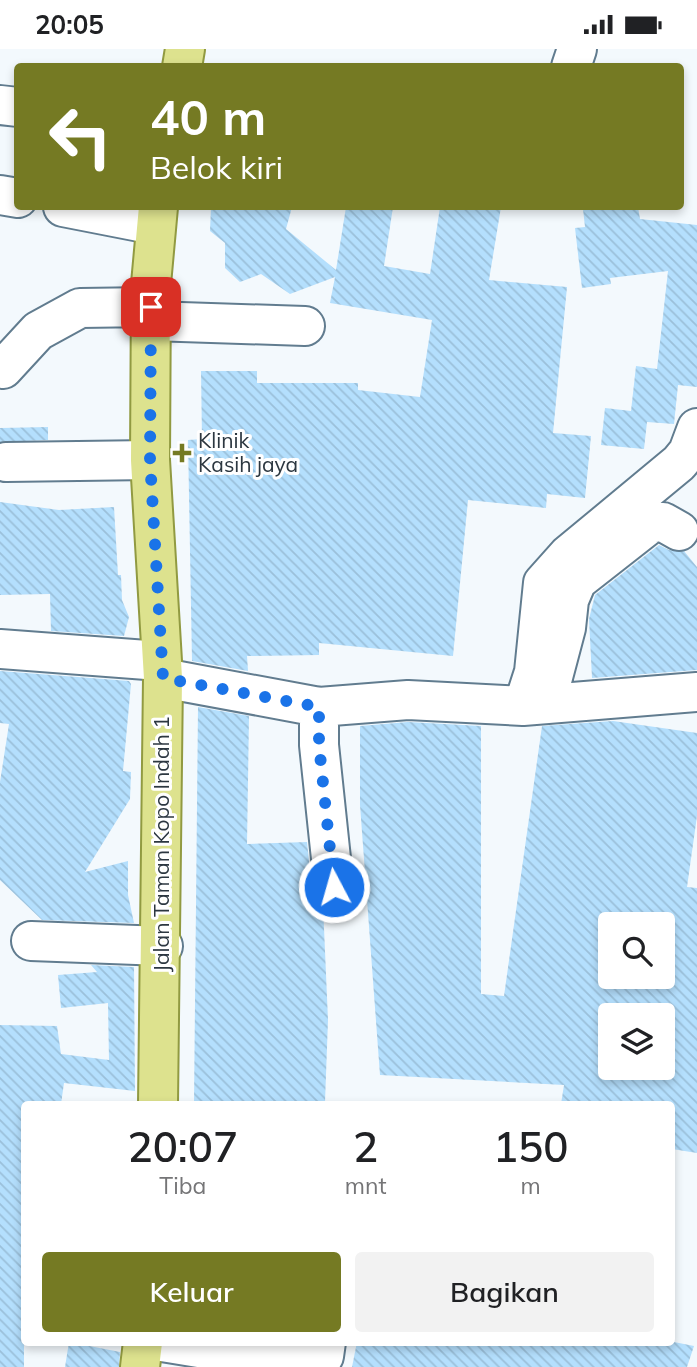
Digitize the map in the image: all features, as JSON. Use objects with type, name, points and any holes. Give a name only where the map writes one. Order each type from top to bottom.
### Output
[{"type":"main road","name":"Jalan Taman Kopo Indah 1","points":[[157,216],[151,314],[150,460],[162,670],[163,946],[159,1101]]},
{"type":"main road","points":[[141,1367],[143,1346]]},
{"type":"street","points":[[94,210],[157,216]]},
{"type":"street","points":[[3,369],[38,331],[80,308],[305,325]]},
{"type":"street","points":[[535,704],[534,672],[543,583],[568,555],[679,463],[688,452],[697,428]]},
{"type":"street","points":[[6,462],[150,460]]},
{"type":"street","points":[[535,704],[566,628],[569,600],[577,582],[651,523],[663,522],[679,531]]},
{"type":"street","points":[[0,649],[162,670],[319,707],[408,700],[535,704],[697,692]]},
{"type":"street","points":[[319,707],[319,745],[334,887]]},
{"type":"street","points":[[31,941],[163,946]]},
{"type":"street","points":[[192,1346],[309,1366],[324,1356],[325,1346]]},
{"type":"building","points":[[211,210],[291,210],[286,229],[336,270],[346,210],[393,210],[384,266],[430,274],[440,210],[501,210],[489,280],[567,287],[553,433],[591,436],[585,498],[547,494],[546,508],[468,500],[453,656],[319,643],[319,655],[247,656],[248,671],[192,661],[188,440],[202,439],[201,371],[257,371],[257,383],[358,383],[358,390],[420,397],[432,320],[330,303],[335,277],[290,294],[261,274],[240,282],[225,268],[225,243],[210,231]]},
{"type":"building","points":[[583,210],[638,210],[640,219],[697,225],[697,387],[678,385],[674,424],[647,422],[644,449],[601,445],[605,408],[631,411],[636,366],[657,369],[668,271],[610,278],[611,284],[582,288],[575,228],[585,227]]},
{"type":"building","points":[[48,427],[48,440],[0,442],[0,428]]},
{"type":"building","points":[[0,502],[59,510],[114,507],[118,575],[121,575],[122,600],[129,617],[124,636],[51,631],[50,594],[0,595]]},
{"type":"building","points":[[659,545],[669,550],[684,551],[697,567],[697,670],[592,678],[589,619],[595,595]]},
{"type":"building","points":[[0,671],[129,681],[131,684],[123,771],[131,772],[130,799],[85,872],[128,861],[128,895],[134,923],[42,920],[0,880],[0,782],[9,724],[0,723]]},
{"type":"building","points":[[198,707],[249,716],[247,844],[307,842],[312,890],[323,905],[328,1020],[325,1101],[194,1101]]},
{"type":"building","points":[[613,721],[697,733],[697,816],[687,887],[697,888],[697,1153],[675,1149],[675,1101],[561,1101],[564,1085],[380,1075],[360,805],[360,726],[408,722],[481,726],[481,994],[504,996],[542,726]]},
{"type":"building","points":[[91,965],[134,967],[135,1091],[64,1083],[61,1101],[21,1101],[21,1346],[24,1346],[24,1367],[0,1367],[0,1025],[57,1026],[61,1054],[109,1060],[108,1003],[61,1008],[58,975],[97,972]]},
{"type":"building","points":[[675,1342],[694,1346],[687,1367],[352,1367],[356,1346],[675,1346]]},
{"type":"building","points":[[68,1346],[89,1346],[120,1352],[119,1367],[65,1367]]},
{"type":"place","name":"Klinik Kasih jaya","points":[[182,453]]},
{"type":"route","points":[[151,307],[150,460],[163,678],[319,707],[319,745],[334,887]]}]
